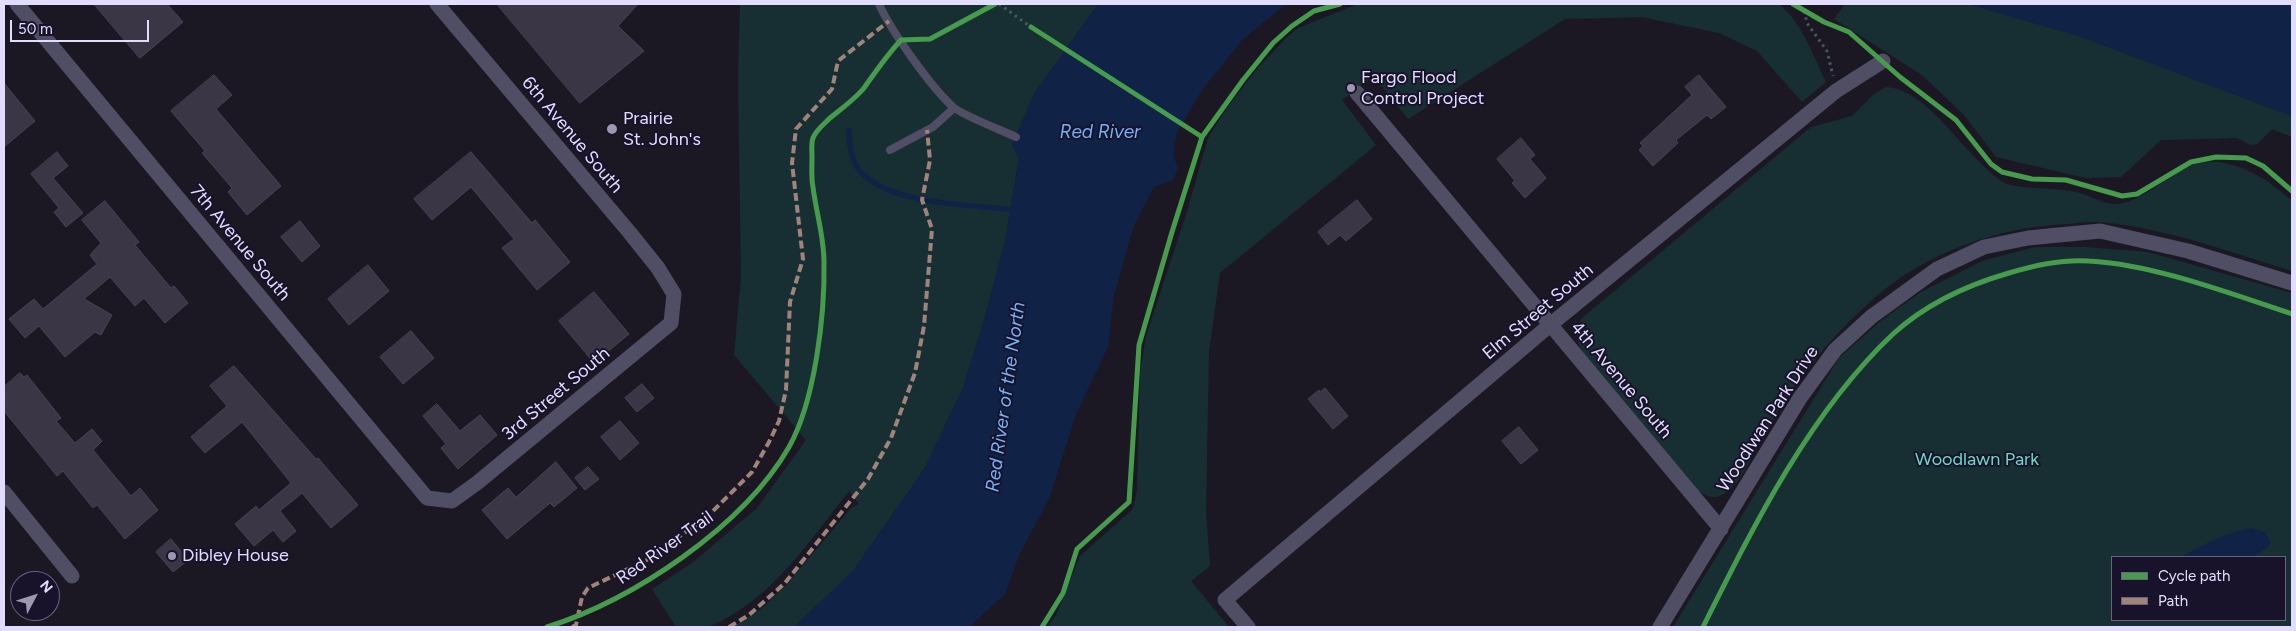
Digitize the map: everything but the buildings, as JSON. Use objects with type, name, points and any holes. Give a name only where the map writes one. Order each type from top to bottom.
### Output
[{"type":"street","name":"7th Avenue South","points":[[17,4],[428,498],[438,499]]},
{"type":"street","name":"6th Avenue South","points":[[437,4],[653,261],[674,294]]},
{"type":"street","name":"Elm Street South","points":[[1248,627],[1225,600],[1550,325],[1836,91],[1883,61]]},
{"type":"street","name":"4th Avenue South","points":[[1357,94],[1721,529]]},
{"type":"street","name":"Woodlwan Park Drive","points":[[1660,627],[1800,398],[1835,350],[1871,318],[1930,274],[1984,248],[2028,238],[2100,232],[2188,251],[2292,283]]},
{"type":"street","name":"3rd Street South","points":[[438,499],[452,500],[478,483],[671,323],[674,294]]},
{"type":"street","points":[[4,492],[72,576]]},
{"type":"lane","points":[[879,4],[900,40],[929,79],[954,108],[1016,137]]},
{"type":"lane","points":[[890,150],[933,126],[954,108]]},
{"type":"path","points":[[999,4],[1040,33]]},
{"type":"path","points":[[1798,8],[1811,15]]},
{"type":"path","points":[[1804,11],[1807,23],[1826,51],[1836,91]]},
{"type":"green space","points":[[740,4],[1098,4],[1034,94],[1012,145],[1019,158],[1005,241],[985,317],[963,388],[925,468],[853,571],[794,627],[733,627],[762,608],[788,583],[851,508],[859,504],[849,491],[804,549],[752,601],[732,615],[710,626],[698,628],[676,627],[652,589],[692,563],[757,508],[806,440],[734,355],[741,277],[738,78]]},
{"type":"green space","points":[[1358,4],[1779,4],[1801,30],[1826,82],[1802,102],[1757,51],[1719,33],[1642,17],[1565,19],[1408,119],[1374,76],[1342,100],[1376,145],[1220,273],[1209,351],[1206,512],[1210,566],[1191,581],[1229,627],[1047,627],[1056,615],[1080,556],[1133,509],[1137,491],[1140,372],[1146,336],[1186,215],[1208,138],[1227,108],[1256,70],[1287,37],[1298,28]]},
{"type":"green space","points":[[1845,4],[1968,4],[2079,36],[2292,116],[2292,137],[2272,129],[2257,144],[2250,145],[2237,138],[2161,140],[2121,177],[2086,178],[1996,157],[1965,116],[1922,75],[1834,19]]},
{"type":"green space","points":[[1886,87],[1902,91],[1918,100],[1991,173],[2011,185],[2076,192],[2103,202],[2117,204],[2137,198],[2190,166],[2203,162],[2231,164],[2245,169],[2271,184],[2292,201],[2292,271],[2172,235],[2147,229],[2098,222],[2041,226],[1988,237],[1963,246],[1938,256],[1914,269],[1892,284],[1850,320],[1795,385],[1769,426],[1740,478],[1722,495],[1710,497],[1692,486],[1586,357],[1577,338],[1579,324],[1582,318],[1811,127],[1852,116],[1874,94]]},
{"type":"green space","name":"Woodlawn Park","points":[[2035,247],[2086,247],[2148,252],[2292,293],[2292,627],[1673,627],[1839,358],[1882,320],[1921,292],[1982,261]]},
{"type":"water","name":"Red River","points":[[1098,4],[1286,4],[1243,39],[1202,90],[1177,132],[1173,155],[1178,168],[1173,180],[1154,187],[1134,225],[1114,295],[1108,347],[1076,414],[1049,499],[1020,553],[1005,594],[969,627],[794,627],[853,571],[925,468],[963,388],[985,317],[1005,241],[1019,159],[1012,145],[1034,94]]},
{"type":"water","points":[[1968,4],[2292,4],[2292,116],[2079,36]]},
{"type":"water","points":[[2251,528],[2265,532],[2271,542],[2267,548],[2254,556],[2184,556],[2215,539]]},
{"type":"waterway","points":[[849,130],[850,149],[857,167],[869,179],[885,189],[950,204],[1009,209]]},
{"type":"marked path","points":[[572,627],[576,625],[582,597],[588,588],[651,558],[667,544],[703,521],[752,472],[769,442],[779,421],[786,390],[790,302],[803,259],[792,163],[796,129],[832,89],[838,61],[889,21]]},
{"type":"marked path","points":[[729,627],[749,615],[785,583],[868,479],[891,438],[915,373],[924,326],[932,229],[922,200],[930,160],[927,130]]},
{"type":"cycle path","name":"Red River Trail","points":[[547,627],[615,599],[683,557],[715,532],[744,505],[769,477],[789,447],[798,428],[806,406],[817,357],[823,307],[824,262],[823,243],[812,180],[812,140],[814,135],[820,127],[864,88],[886,57],[901,40],[930,39],[995,4]]},
{"type":"cycle path","points":[[1042,627],[1063,593],[1077,549],[1129,502],[1139,345],[1202,137],[1243,80],[1273,43],[1292,26],[1314,11],[1340,4]]},
{"type":"cycle path","points":[[1793,4],[1824,22],[1849,32],[1900,77],[1956,120],[1991,164],[2002,172],[2032,179],[2066,180],[2122,196],[2137,194],[2191,162],[2216,157],[2246,158],[2263,166],[2292,191]]},
{"type":"cycle path","points":[[1031,27],[1202,137]]},
{"type":"cycle path","points":[[1703,627],[1763,511],[1786,472],[1835,399],[1863,365],[1893,334],[1919,314],[1948,297],[1978,283],[2029,267],[2049,263],[2089,261],[2139,268],[2192,281],[2292,314]]},
{"type":"place","name":"Fargo Flood Control Project","points":[[1351,88]]},
{"type":"place","name":"Prairie St. John's","points":[[612,129]]},
{"type":"place","name":"Dibley House","points":[[172,556]]},
{"type":"water label","name":"Red River of the North","points":[[1006,397]]}]
